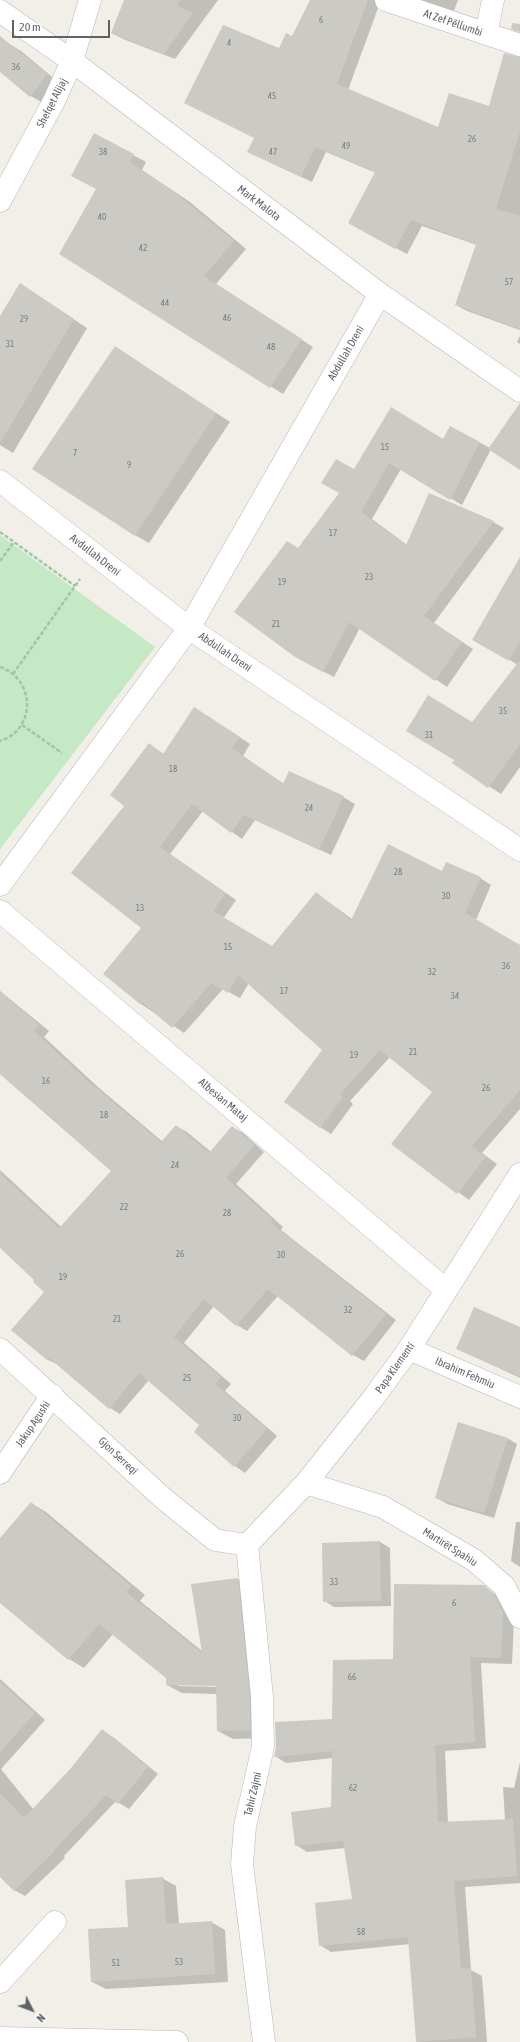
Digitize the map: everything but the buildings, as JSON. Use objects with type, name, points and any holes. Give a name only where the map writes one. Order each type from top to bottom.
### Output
[{"type":"street","name":"Shefqet Alijaj","points":[[0,201],[54,100],[72,61],[90,0]]},
{"type":"street","name":"At Zef Pëllumbi","points":[[386,0],[520,45]]},
{"type":"street","points":[[486,34],[493,0]]},
{"type":"street","name":"Mark Malota","points":[[0,11],[72,61],[380,294],[520,391]]},
{"type":"street","name":"Abdullah Dreni","points":[[380,294],[189,628],[520,850]]},
{"type":"street","name":"Avdullah Dreni","points":[[0,481],[189,628]]},
{"type":"street","points":[[0,885],[189,628]]},
{"type":"street","name":"Albesian Mataj","points":[[0,911],[446,1290]]},
{"type":"street","name":"Papa Klementi","points":[[247,1545],[306,1483],[410,1349],[520,1174]]},
{"type":"street","name":"Ibrahim Fehmiu","points":[[410,1349],[520,1397]]},
{"type":"street","name":"Gjon Serreqi","points":[[4,1357],[52,1395],[164,1499],[215,1540],[247,1545]]},
{"type":"street","name":"Jakup Agushi","points":[[0,1473],[52,1395]]},
{"type":"street","name":"Martirët Spahiu","points":[[306,1483],[383,1507],[474,1560],[504,1586],[520,1617]]},
{"type":"street","name":"Tahir Zajmi","points":[[247,1545],[262,1697],[263,1747],[254,1792],[245,1826],[242,1864],[264,2042]]},
{"type":"street","points":[[0,1982],[55,1922]]},
{"type":"street","points":[[0,2038],[177,2042]]},
{"type":"path","points":[[0,532],[75,586]]},
{"type":"path","points":[[0,561],[14,542]]},
{"type":"path","points":[[13,674],[97,556]]},
{"type":"path","points":[[0,667],[13,674],[22,683],[27,695],[28,708],[22,725],[17,732],[0,742]]},
{"type":"path","points":[[22,725],[85,769]]},
{"type":"green space","points":[[0,535],[155,647],[0,849]]}]
